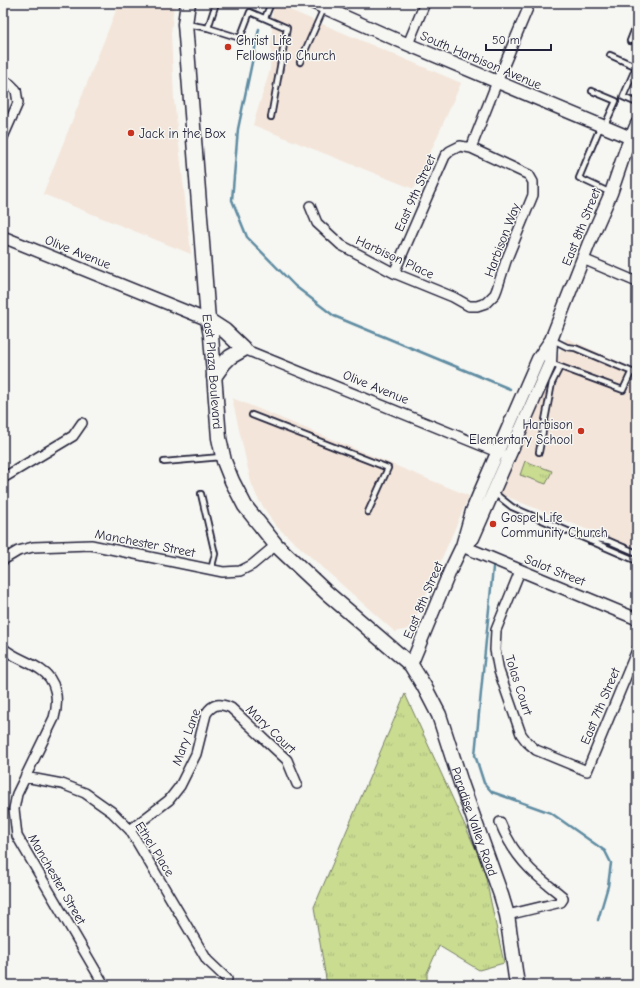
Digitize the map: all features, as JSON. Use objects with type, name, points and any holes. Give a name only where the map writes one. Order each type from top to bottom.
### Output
[{"type":"main road","name":"East Plaza Boulevard","points":[[188,3],[185,24],[208,320],[211,336],[219,438],[223,456],[232,481],[245,506],[276,545],[327,593],[411,665]]},
{"type":"main road","name":"South Harbison Avenue","points":[[320,5],[496,82],[634,140]]},
{"type":"main road","name":"East 8th Street","points":[[411,665],[462,546],[472,511],[497,451],[538,359],[551,340],[624,156],[634,140],[637,124]]},
{"type":"main road","points":[[208,320],[225,331],[244,349],[230,357],[214,376]]},
{"type":"main road","name":"East 8th Street","points":[[462,546],[473,538],[509,456],[555,365],[551,340]]},
{"type":"main road","name":"Paradise Valley Road","points":[[411,665],[439,715],[460,783],[501,895],[507,915],[517,985]]},
{"type":"street","points":[[408,44],[425,3]]},
{"type":"street","points":[[471,148],[496,82],[528,8]]},
{"type":"street","points":[[3,80],[16,90],[18,103],[3,137]]},
{"type":"street","name":"East 9th Street","points":[[394,273],[445,156],[450,151],[460,146],[471,148]]},
{"type":"street","name":"Harbison Way","points":[[471,148],[529,175],[533,182],[533,195],[506,262],[497,289],[486,303]]},
{"type":"street","name":"Harbison Place","points":[[310,206],[317,223],[341,245],[394,273],[453,297],[469,306],[477,306],[486,303]]},
{"type":"street","name":"Olive Avenue","points":[[3,237],[208,320]]},
{"type":"street","points":[[583,259],[637,282]]},
{"type":"street","name":"Olive Avenue","points":[[244,349],[509,456]]},
{"type":"street","points":[[3,478],[73,436],[82,423]]},
{"type":"street","name":"Manchester Street","points":[[3,560],[18,551],[33,547],[91,545],[222,572],[240,571],[252,565],[276,545]]},
{"type":"street","name":"Salot Street","points":[[462,546],[637,619]]},
{"type":"street","name":"Tolas Court","points":[[520,571],[496,630],[495,650],[499,671],[521,734],[527,742],[536,750],[587,771]]},
{"type":"street","name":"Manchester Street","points":[[3,648],[11,654],[42,670],[53,684],[57,696],[57,707],[54,718],[17,794],[14,809],[17,836],[104,985]]},
{"type":"street","name":"East 7th Street","points":[[587,771],[637,650]]},
{"type":"street","name":"Mary Court","points":[[217,705],[222,704],[231,708],[288,760],[297,784]]},
{"type":"street","name":"Mary Lane","points":[[130,830],[169,800],[180,786],[196,754],[206,714],[210,708],[217,705]]},
{"type":"street","name":"Ethel Place","points":[[24,777],[62,784],[85,793],[112,812],[130,830],[206,960],[227,979]]},
{"type":"street","points":[[500,822],[513,849],[530,869],[562,896],[561,902],[507,915]]},
{"type":"lane","points":[[208,28],[216,3]]},
{"type":"lane","points":[[265,18],[271,3]]},
{"type":"lane","points":[[300,62],[320,5]]},
{"type":"lane","points":[[185,24],[208,28],[240,38],[250,12],[287,28],[271,117]]},
{"type":"lane","points":[[630,41],[637,23]]},
{"type":"lane","points":[[610,55],[637,67],[623,97],[616,101],[602,126],[578,178],[611,192]]},
{"type":"lane","points":[[592,91],[616,101]]},
{"type":"lane","points":[[623,97],[637,103]]},
{"type":"lane","points":[[551,340],[568,347],[576,348],[637,374]]},
{"type":"lane","points":[[539,452],[555,365],[623,390],[632,373]]},
{"type":"lane","points":[[252,415],[388,468],[368,512]]},
{"type":"lane","points":[[164,462],[223,456]]},
{"type":"lane","points":[[493,492],[512,507],[637,561]]},
{"type":"lane","points":[[201,494],[215,554],[211,570]]},
{"type":"lane","points":[[590,541],[598,539],[609,541],[637,554]]},
{"type":"shaded area","points":[[119,3],[174,3],[171,34],[174,100],[191,254],[43,194]]},
{"type":"shaded area","points":[[273,3],[461,83],[414,189],[253,125],[270,70]]},
{"type":"shaded area","name":"Harbison Elementary School","points":[[566,338],[637,370],[637,550],[498,493]]},
{"type":"shaded area","points":[[232,398],[469,496],[414,622],[408,629],[395,632],[275,525],[257,497],[251,482]]},
{"type":"green space","points":[[525,461],[552,471],[546,484],[520,475]]},
{"type":"green space","points":[[405,694],[483,865],[504,963],[479,970],[439,946],[427,973],[427,985],[327,985],[314,907]]},
{"type":"waterway","points":[[259,29],[238,129],[232,200],[247,237],[295,286],[334,316],[510,389]]},
{"type":"waterway","points":[[493,567],[475,755],[484,783],[492,792],[551,813],[605,851],[611,863],[608,886],[598,920]]},
{"type":"place","name":"Christ Life Fellowship Church","points":[[228,47]]},
{"type":"place","name":"Jack in the Box","points":[[131,133]]},
{"type":"place","name":"Harbison Elementary School","points":[[581,431]]},
{"type":"place","name":"Gospel Life Community Church","points":[[493,524]]}]
